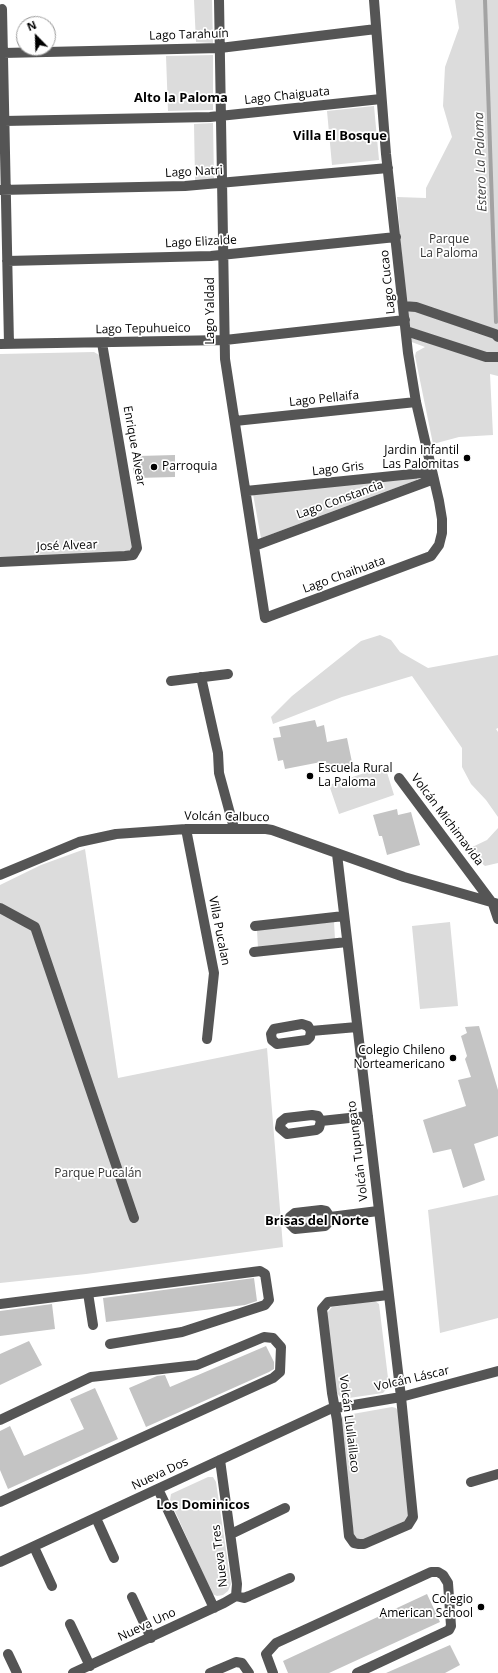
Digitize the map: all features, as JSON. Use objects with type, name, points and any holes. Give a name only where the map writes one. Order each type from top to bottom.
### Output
[{"type":"street","name":"Lago Yaldad","points":[[219,0],[225,359],[265,618]]},
{"type":"street","name":"Lago Cucao","points":[[374,0],[381,99],[406,331],[416,402],[440,502],[442,526],[439,545],[431,556]]},
{"type":"street","points":[[2,10],[4,120],[3,190],[7,261],[4,344]]},
{"type":"street","name":"Lago Tarahuín","points":[[3,53],[220,48],[376,29]]},
{"type":"street","name":"Lago Chaiguata","points":[[4,120],[165,119],[221,116],[381,99]]},
{"type":"street","name":"Lago Natri","points":[[3,190],[222,184],[388,168]]},
{"type":"street","name":"Lago Elizalde","points":[[7,261],[224,255],[396,237]]},
{"type":"street","points":[[403,306],[416,307],[495,334],[498,337]]},
{"type":"street","name":"Lago Tepuhueico","points":[[4,344],[225,340],[405,320]]},
{"type":"street","points":[[406,331],[486,357],[498,357]]},
{"type":"street","name":"Enrique Alvear","points":[[102,343],[137,541],[135,553]]},
{"type":"street","name":"Lago Pellaifa","points":[[235,421],[416,402]]},
{"type":"street","name":"Lago Gris","points":[[246,491],[433,475]]},
{"type":"street","name":"Lago Constancia","points":[[254,546],[433,475]]},
{"type":"street","name":"José Alvear","points":[[0,562],[125,556],[135,553]]},
{"type":"street","name":"Lago Chaihuata","points":[[265,618],[431,556]]},
{"type":"street","points":[[171,681],[228,674]]},
{"type":"street","points":[[201,677],[218,753],[219,773],[234,828]]},
{"type":"street","name":"Volcán Michimavida","points":[[399,778],[496,904],[498,919]]},
{"type":"street","name":"Volcán Calbuco","points":[[0,875],[89,839],[116,834],[186,829],[234,828],[272,830],[337,854],[496,904]]},
{"type":"street","name":"Villa Pucalan","points":[[186,829],[214,973],[206,1039]]},
{"type":"street","name":"Volcán Tupungato","points":[[337,854],[401,1397],[413,1517]]},
{"type":"street","points":[[0,908],[35,927],[134,1218]]},
{"type":"street","points":[[255,926],[344,916]]},
{"type":"street","points":[[254,952],[347,942]]},
{"type":"street","points":[[311,1031],[357,1027]]},
{"type":"street","points":[[321,1121],[368,1116]]},
{"type":"street","points":[[330,1217],[378,1212]]},
{"type":"street","points":[[0,1304],[260,1271],[265,1274],[269,1300],[265,1305],[182,1332],[110,1344]]},
{"type":"street","points":[[88,1293],[93,1325]]},
{"type":"street","name":"Volcán Llullaillaco","points":[[388,1295],[328,1302],[323,1306],[333,1408],[349,1536],[351,1540],[359,1544],[364,1544],[408,1525],[413,1517]]},
{"type":"street","points":[[0,1420],[91,1377],[197,1365],[264,1337],[273,1338],[281,1347],[280,1372],[273,1378],[0,1500]]},
{"type":"street","name":"Volcán Láscar","points":[[333,1408],[401,1397],[498,1371]]},
{"type":"street","name":"Nueva Dos","points":[[0,1562],[333,1408]]},
{"type":"street","name":"Nueva Tres","points":[[220,1460],[237,1584],[234,1598]]},
{"type":"street","points":[[471,1482],[498,1474]]},
{"type":"street","points":[[158,1489],[214,1608]]},
{"type":"street","points":[[231,1534],[285,1508]]},
{"type":"street","points":[[96,1518],[114,1558]]},
{"type":"street","points":[[34,1547],[52,1586]]},
{"type":"street","points":[[273,1673],[266,1654],[276,1643],[432,1572],[438,1572],[444,1575],[448,1583],[451,1626],[449,1630],[357,1673]]},
{"type":"street","name":"Nueva Uno","points":[[73,1673],[151,1638],[234,1598],[244,1598],[290,1578]]},
{"type":"street","points":[[132,1597],[151,1638]]},
{"type":"street","points":[[70,1624],[90,1666]]},
{"type":"street","points":[[8,1654],[17,1673]]},
{"type":"street","points":[[210,1673],[236,1662],[242,1663],[249,1673]]},
{"type":"green space","points":[[194,0],[212,0],[213,43],[196,42]]},
{"type":"green space","name":"Parque La Paloma","points":[[455,0],[498,0],[498,376],[490,374],[493,435],[459,437],[433,444],[415,356],[416,352],[425,347],[409,341],[397,197],[426,198],[426,188],[452,137],[443,106],[445,67],[459,28]]},
{"type":"green space","points":[[213,55],[213,110],[168,111],[166,56]]},
{"type":"green space","points":[[374,106],[379,160],[332,165],[327,111]]},
{"type":"green space","points":[[213,123],[214,180],[195,180],[194,124]]},
{"type":"green space","points":[[94,352],[101,356],[134,546],[132,550],[128,552],[0,558],[0,354]]},
{"type":"green space","points":[[417,478],[417,480],[261,538],[253,494]]},
{"type":"green space","points":[[380,635],[391,640],[400,652],[428,668],[498,655],[498,728],[496,729],[498,732],[498,817],[486,800],[471,784],[462,767],[462,748],[412,676],[342,697],[273,724],[271,717],[292,696],[361,641]]},
{"type":"green space","points":[[385,766],[394,795],[339,814],[329,785]]},
{"type":"green space","points":[[498,828],[498,863],[485,866],[466,850],[487,840]]},
{"type":"green space","name":"Parque Pucalán","points":[[85,849],[118,1078],[267,1048],[283,1247],[86,1274],[0,1283],[0,885],[41,865]]},
{"type":"green space","points":[[334,922],[335,939],[258,948],[257,930]]},
{"type":"green space","points":[[450,922],[458,1006],[420,1009],[412,926]]},
{"type":"green space","points":[[498,1195],[498,1318],[440,1333],[428,1210]]},
{"type":"green space","points":[[321,1214],[325,1216],[325,1221],[296,1225],[293,1219]]},
{"type":"green space","points":[[375,1301],[379,1304],[389,1386],[383,1393],[342,1399],[336,1392],[327,1313],[332,1307]]},
{"type":"green space","points":[[392,1407],[396,1408],[398,1411],[409,1519],[362,1541],[358,1540],[354,1536],[340,1421],[342,1417],[347,1415]]},
{"type":"green space","points":[[208,1477],[213,1477],[216,1482],[231,1584],[228,1591],[223,1595],[217,1596],[212,1594],[170,1500],[171,1494]]},
{"type":"building","name":"Parroquia","points":[[175,455],[175,477],[137,478],[137,473],[133,473],[133,462],[138,461],[138,456]]},
{"type":"building","points":[[315,720],[317,727],[324,725],[327,742],[347,738],[353,767],[328,772],[326,761],[285,769],[283,760],[278,761],[273,738],[281,737],[279,727]]},
{"type":"building","points":[[397,809],[398,815],[411,812],[420,845],[387,855],[382,836],[379,836],[373,815]]},
{"type":"building","points":[[479,1026],[498,1090],[498,1136],[474,1144],[485,1180],[463,1188],[451,1149],[433,1153],[423,1120],[466,1106],[458,1080],[471,1077],[465,1059],[467,1056],[461,1036],[467,1033],[465,1027]]},
{"type":"building","points":[[254,1278],[257,1301],[245,1305],[106,1322],[103,1298]]},
{"type":"building","points":[[52,1304],[55,1329],[0,1336],[0,1311]]},
{"type":"building","points":[[29,1341],[42,1365],[0,1385],[0,1354]]},
{"type":"building","points":[[266,1346],[274,1362],[274,1369],[146,1427],[129,1388],[157,1376],[165,1375],[170,1387]]},
{"type":"building","points":[[95,1388],[118,1439],[8,1489],[0,1470],[0,1431],[10,1426],[24,1456],[84,1429],[70,1399]]},
{"type":"building","points":[[427,1594],[440,1622],[329,1673],[288,1673],[283,1661]]},
{"type":"building","points":[[450,1645],[460,1665],[445,1673],[386,1673]]},
{"type":"waterway","name":"Estero La Paloma","points":[[485,0],[496,322]]},
{"type":"place","name":"Jardin Infantil Las Palomitas","points":[[467,458]]},
{"type":"place","name":"Parroquia","points":[[154,467]]},
{"type":"place","name":"Escuela Rural La Paloma","points":[[310,776]]},
{"type":"place","name":"Colegio Chileno Norteamericano","points":[[453,1058]]},
{"type":"place","name":"Colegio American School","points":[[481,1607]]},
{"type":"district","name":"Alto la Paloma","points":[[181,98]]},
{"type":"district","name":"Villa El Bosque","points":[[340,136]]},
{"type":"district","name":"Brisas del Norte","points":[[317,1221]]},
{"type":"district","name":"Los Dominicos","points":[[203,1505]]}]
